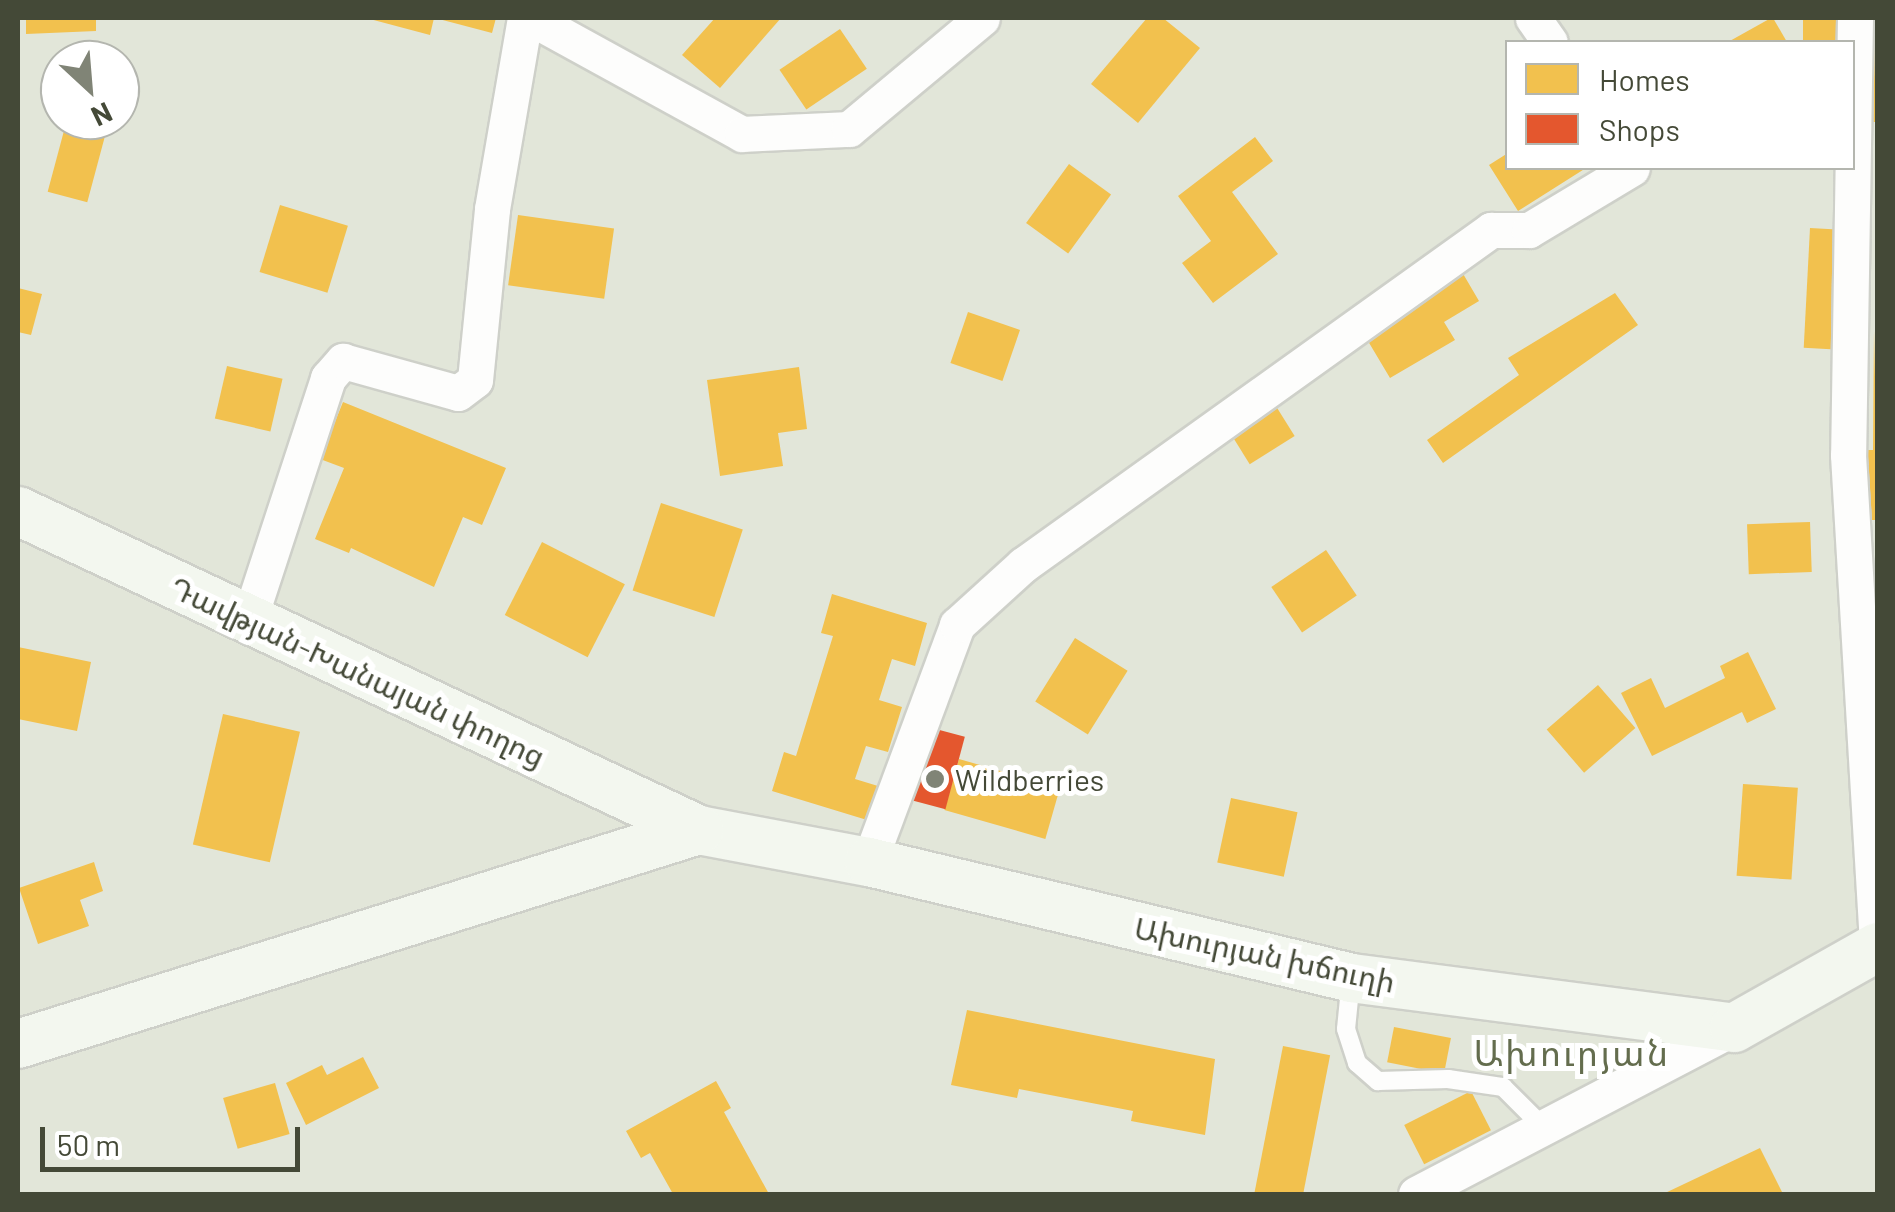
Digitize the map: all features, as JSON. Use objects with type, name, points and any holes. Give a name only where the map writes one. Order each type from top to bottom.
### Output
[{"type":"main road","name":"Դավթյան-Խանայան փողոց","points":[[18,512],[699,830]]},
{"type":"main road","points":[[18,1044],[699,830]]},
{"type":"main road","name":"Ախուրյան խճուղի","points":[[699,830],[869,862],[1351,978],[1734,1028]]},
{"type":"main road","points":[[1734,1028],[1877,947]]},
{"type":"street","points":[[249,620],[328,378],[343,362],[458,393],[476,380],[492,209],[528,18],[742,134],[849,128],[982,18]]},
{"type":"street","points":[[1533,18],[1549,40]]},
{"type":"street","points":[[869,862],[957,626],[1023,565],[1492,230],[1529,230],[1629,170]]},
{"type":"street","points":[[1853,170],[1848,455],[1877,947]]},
{"type":"street","points":[[1416,1194],[1734,1028]]},
{"type":"lane","points":[[1351,978],[1346,1029],[1357,1063],[1378,1081],[1448,1079],[1503,1087],[1546,1129]]},
{"type":"shaded area","name":"Ախուրյան","points":[[18,18],[1877,18],[1877,1194],[18,1194]]},
{"type":"building: Homes","points":[[26,18],[96,18],[96,31],[26,34]]},
{"type":"building: Homes","points":[[366,18],[434,18],[430,35]]},
{"type":"building: Homes","points":[[435,18],[496,18],[492,33]]},
{"type":"building: Homes","points":[[715,18],[781,18],[720,88],[682,55]]},
{"type":"building: Homes","points":[[1147,18],[1163,18],[1200,48],[1138,123],[1091,84]]},
{"type":"building: Homes","points":[[1771,18],[1786,40],[1732,40]]},
{"type":"building: Homes","points":[[1803,18],[1836,18],[1836,40],[1803,40]]},
{"type":"building: Homes","points":[[1870,18],[1878,18],[1878,122],[1872,122]]},
{"type":"building: Homes","points":[[840,29],[867,69],[806,110],[779,70]]},
{"type":"building: Homes","points":[[1255,137],[1273,161],[1232,192],[1278,254],[1213,303],[1182,263],[1211,241],[1178,196]]},
{"type":"building: Homes","points":[[62,140],[104,140],[87,202],[48,192]]},
{"type":"building: Homes","points":[[1505,155],[1505,170],[1583,170],[1518,211],[1489,165]]},
{"type":"building: Homes","points":[[1069,164],[1111,195],[1068,254],[1026,223]]},
{"type":"building: Homes","points":[[280,205],[348,226],[327,293],[260,272]]},
{"type":"building: Homes","points":[[518,215],[614,228],[604,299],[508,285]]},
{"type":"building: Homes","points":[[1810,228],[1846,230],[1840,350],[1804,348]]},
{"type":"building: Homes","points":[[1462,272],[1479,301],[1444,322],[1455,340],[1390,378],[1362,331]]},
{"type":"building: Homes","points":[[18,288],[42,294],[31,335],[18,332]]},
{"type":"building: Homes","points":[[1615,293],[1638,325],[1443,463],[1427,440],[1519,375],[1508,358]]},
{"type":"building: Homes","points":[[968,312],[1020,330],[1002,381],[950,363]]},
{"type":"building: Homes","points":[[1874,330],[1878,520],[1860,520],[1861,450],[1873,450]]},
{"type":"building: Homes","points":[[227,366],[283,379],[270,431],[215,419]]},
{"type":"building: Homes","points":[[799,367],[807,429],[778,433],[783,466],[720,476],[707,380]]},
{"type":"building: Homes","points":[[343,402],[506,468],[482,525],[463,517],[434,587],[351,548],[349,553],[315,539],[344,468],[320,459]]},
{"type":"building: Homes","points":[[1274,403],[1295,436],[1250,464],[1229,431]]},
{"type":"building: Homes","points":[[661,503],[743,530],[714,617],[633,590]]},
{"type":"building: Homes","points":[[1810,522],[1812,572],[1749,574],[1747,524]]},
{"type":"building: Homes","points":[[542,542],[625,584],[588,657],[505,615]]},
{"type":"building: Homes","points":[[1326,550],[1357,596],[1302,633],[1271,587]]},
{"type":"building: Homes","points":[[832,594],[927,623],[915,666],[892,659],[879,700],[902,707],[888,752],[866,746],[855,779],[878,786],[867,820],[772,791],[784,752],[796,756],[833,636],[821,633]]},
{"type":"building: Homes","points":[[1075,638],[1128,671],[1088,734],[1035,702]]},
{"type":"building: Homes","points":[[18,647],[91,662],[77,731],[18,719]]},
{"type":"building: Homes","points":[[1748,652],[1776,709],[1747,723],[1742,712],[1652,756],[1621,693],[1651,678],[1665,708],[1725,678],[1720,666]]},
{"type":"building: Homes","points":[[1598,685],[1635,728],[1584,773],[1547,730]]},
{"type":"building: Homes","points":[[223,714],[300,732],[270,862],[193,845]]},
{"type":"building: Homes","points":[[959,759],[1060,788],[1045,839],[944,810]]},
{"type":"building: Homes","points":[[1743,784],[1798,788],[1791,880],[1737,876]]},
{"type":"building: Homes","points":[[1231,798],[1298,812],[1284,877],[1217,863]]},
{"type":"building: Homes","points":[[94,862],[103,891],[80,900],[89,926],[38,944],[19,888]]},
{"type":"building: Homes","points":[[967,1010],[1215,1059],[1205,1135],[1131,1121],[1133,1111],[1019,1089],[1017,1098],[951,1085]]},
{"type":"building: Homes","points":[[1394,1027],[1451,1038],[1444,1073],[1387,1062]]},
{"type":"building: Homes","points":[[1283,1046],[1330,1055],[1303,1194],[1254,1194]]},
{"type":"building: Homes","points":[[363,1057],[379,1088],[306,1125],[286,1083],[322,1065],[327,1075]]},
{"type":"building: Homes","points":[[716,1081],[731,1108],[724,1112],[769,1194],[673,1194],[650,1153],[641,1158],[626,1131]]},
{"type":"building: Homes","points":[[275,1083],[290,1134],[238,1149],[223,1098]]},
{"type":"building: Homes","points":[[1471,1091],[1491,1130],[1424,1164],[1404,1125]]},
{"type":"building: Homes","points":[[1760,1148],[1783,1194],[1663,1194]]},
{"type":"building: Shops","name":"Wildberries","points":[[932,728],[965,737],[945,809],[913,800]]},
{"type":"place","name":"Wildberries","points":[[935,779]]},
{"type":"district","name":"Ախուրյան","points":[[1572,1052]]}]
